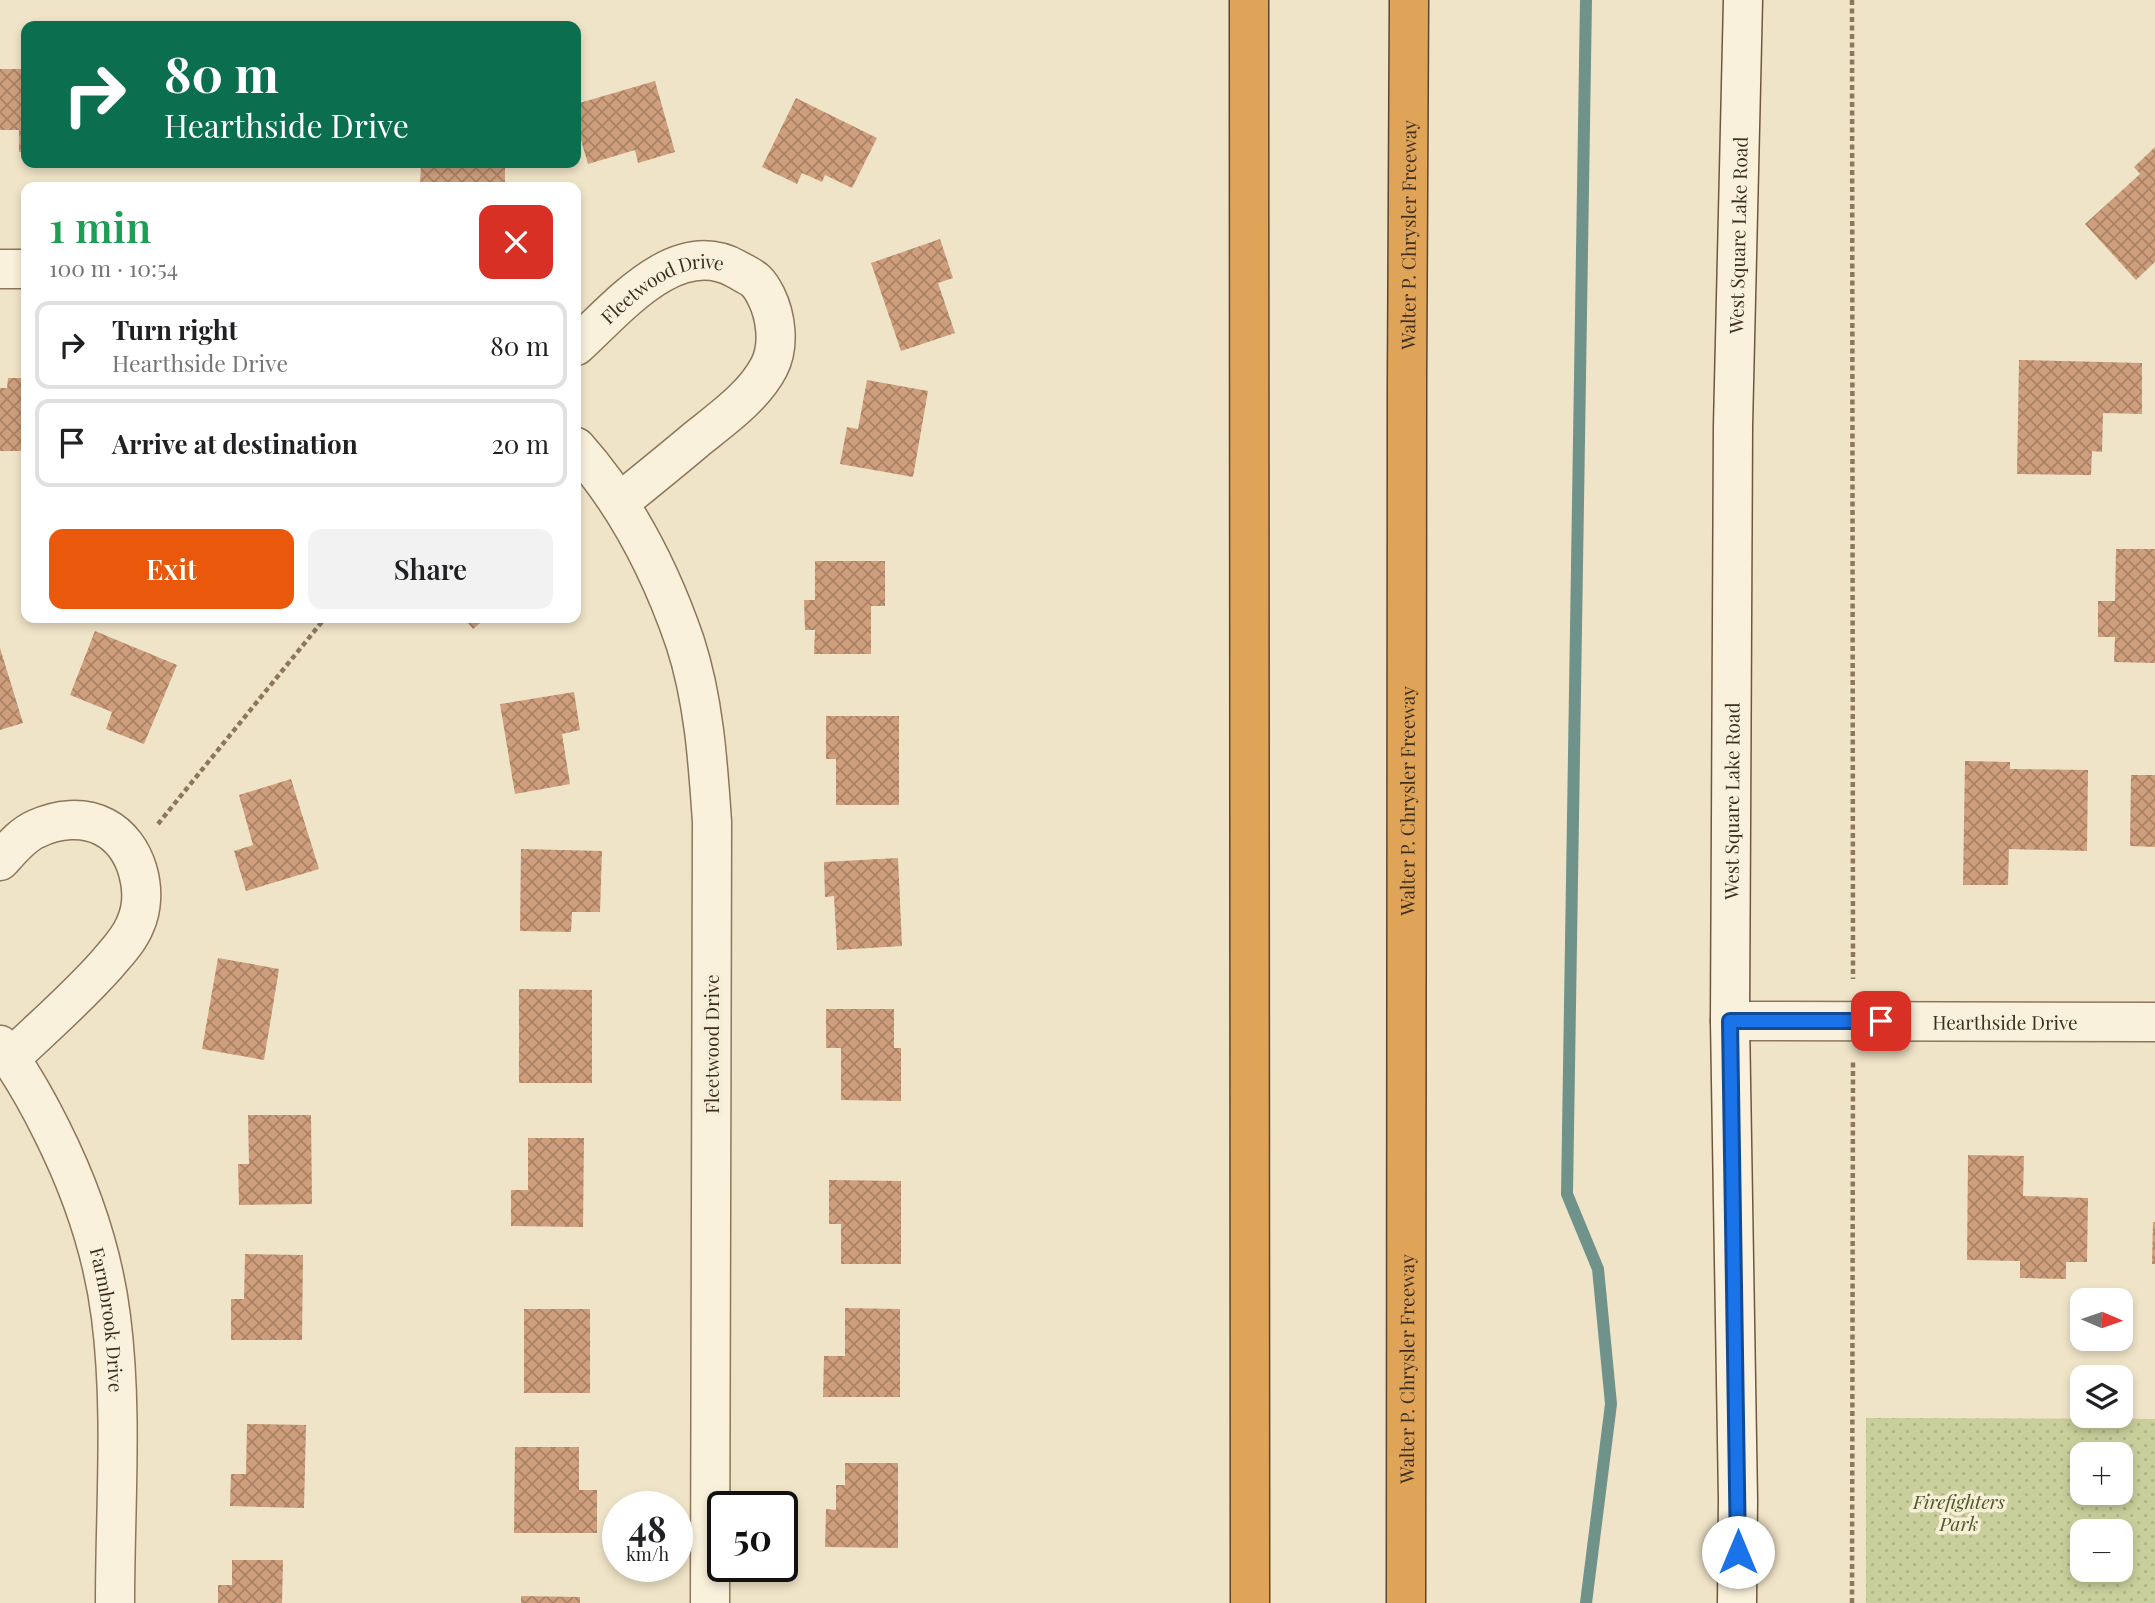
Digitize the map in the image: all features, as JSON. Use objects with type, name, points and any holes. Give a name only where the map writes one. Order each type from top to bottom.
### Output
[{"type":"highway","points":[[1249,0],[1250,1603]]},
{"type":"highway","name":"Walter P. Chrysler Freeway","points":[[1406,1603],[1406,399],[1409,0]]},
{"type":"street","name":"West Square Lake Road","points":[[1737,1603],[1738,1500],[1730,1021],[1733,426],[1744,0]]},
{"type":"street","name":"Fleetwood Drive","points":[[581,341],[652,277],[697,259],[729,265],[758,281],[774,311],[775,344],[770,366],[756,386],[720,420],[620,502]]},
{"type":"street","points":[[0,269],[21,269]]},
{"type":"street","name":"Fleetwood Drive","points":[[581,453],[620,502],[658,575],[685,644],[707,754],[712,822],[710,1603]]},
{"type":"street","name":"Farmbrook Drive","points":[[0,861],[18,841],[34,829],[58,822],[82,820],[104,827],[121,840],[134,859],[141,880],[142,903],[136,925],[124,945],[91,982],[5,1052],[41,1109],[67,1161],[86,1211],[106,1293],[116,1373],[115,1603]]},
{"type":"street","name":"Hearthside Drive","points":[[1730,1021],[2155,1022]]},
{"type":"path","points":[[1852,0],[1853,991]]},
{"type":"path","points":[[158,825],[321,623]]},
{"type":"path","points":[[1852,1603],[1853,1060]]},
{"type":"green space","name":"Firefighters Park","points":[[1866,1418],[2070,1419],[2070,1428],[2133,1428],[2133,1419],[2155,1419],[2155,1603],[1866,1603]]},
{"type":"building","points":[[0,69],[21,69],[21,152],[19,130],[0,130]]},
{"type":"building","points":[[655,81],[675,152],[638,163],[635,150],[588,164],[581,140],[581,103]]},
{"type":"building","points":[[796,98],[877,138],[852,188],[825,175],[822,182],[802,173],[797,184],[762,167]]},
{"type":"building","points":[[2155,147],[2155,262],[2136,280],[2085,224],[2140,174],[2134,167]]},
{"type":"building","points":[[421,168],[505,168],[505,182],[420,182]]},
{"type":"building","points":[[940,239],[953,278],[938,283],[955,333],[901,351],[871,263]]},
{"type":"building","points":[[2019,360],[2142,363],[2142,414],[2103,413],[2102,452],[2092,451],[2091,475],[2017,474]]},
{"type":"building","points":[[8,378],[21,378],[21,451],[0,451],[0,388],[7,388]]},
{"type":"building","points":[[867,380],[928,391],[913,477],[840,464],[847,427],[858,429]]},
{"type":"building","points":[[2116,549],[2155,549],[2155,663],[2114,662],[2115,637],[2098,637],[2098,601],[2115,601]]},
{"type":"building","points":[[815,561],[885,561],[885,606],[871,606],[871,654],[814,654],[815,630],[805,630],[804,600],[815,600]]},
{"type":"building","points":[[468,623],[480,623],[473,629]]},
{"type":"building","points":[[95,631],[177,665],[144,744],[106,729],[112,712],[70,695]]},
{"type":"building","points":[[0,648],[23,723],[0,730]]},
{"type":"building","points":[[574,692],[580,730],[562,734],[570,784],[515,794],[500,704]]},
{"type":"building","points":[[826,716],[899,716],[899,805],[836,805],[836,759],[826,759]]},
{"type":"building","points":[[1965,761],[2010,762],[2010,769],[2088,770],[2087,851],[2009,849],[2008,885],[1963,885]]},
{"type":"building","points":[[2131,775],[2155,775],[2155,847],[2130,846]]},
{"type":"building","points":[[291,779],[319,869],[246,891],[234,851],[253,845],[239,795]]},
{"type":"building","points":[[521,849],[602,851],[600,912],[572,912],[571,932],[520,931]]},
{"type":"building","points":[[898,858],[902,946],[837,950],[834,896],[825,897],[824,862]]},
{"type":"building","points":[[218,958],[279,969],[264,1060],[202,1049]]},
{"type":"building","points":[[519,989],[592,990],[592,1083],[519,1083]]},
{"type":"building","points":[[826,1009],[894,1009],[894,1048],[901,1048],[901,1101],[841,1100],[841,1048],[826,1048]]},
{"type":"building","points":[[248,1115],[311,1115],[312,1204],[239,1205],[238,1164],[249,1164]]},
{"type":"building","points":[[528,1138],[584,1138],[583,1227],[511,1226],[511,1190],[528,1190]]},
{"type":"building","points":[[1968,1155],[2024,1156],[2023,1196],[2088,1198],[2087,1262],[2066,1262],[2066,1279],[2020,1278],[2020,1261],[1967,1260]]},
{"type":"building","points":[[829,1180],[901,1181],[901,1264],[841,1264],[841,1224],[829,1224]]},
{"type":"building","points":[[2155,1222],[2155,1264],[2152,1264]]},
{"type":"building","points":[[245,1254],[303,1255],[302,1340],[231,1340],[231,1299],[244,1299]]},
{"type":"building","points":[[845,1308],[900,1309],[900,1397],[823,1397],[824,1356],[845,1356]]},
{"type":"building","points":[[524,1309],[590,1309],[590,1393],[524,1393]]},
{"type":"building","points":[[247,1424],[306,1425],[304,1508],[230,1506],[231,1474],[246,1474]]},
{"type":"building","points":[[515,1447],[579,1447],[579,1490],[597,1490],[597,1533],[514,1533]]},
{"type":"building","points":[[845,1463],[898,1463],[898,1548],[825,1547],[826,1509],[836,1510],[836,1485],[845,1485]]},
{"type":"building","points":[[232,1560],[283,1560],[282,1603],[218,1603],[218,1585],[232,1585]]},
{"type":"building","points":[[521,1596],[580,1597],[580,1603],[521,1603]]},
{"type":"waterway","points":[[1586,0],[1567,1194],[1598,1269],[1611,1404],[1586,1603]]},
{"type":"route","points":[[1738,1552],[1730,1021],[1881,1021]]}]
